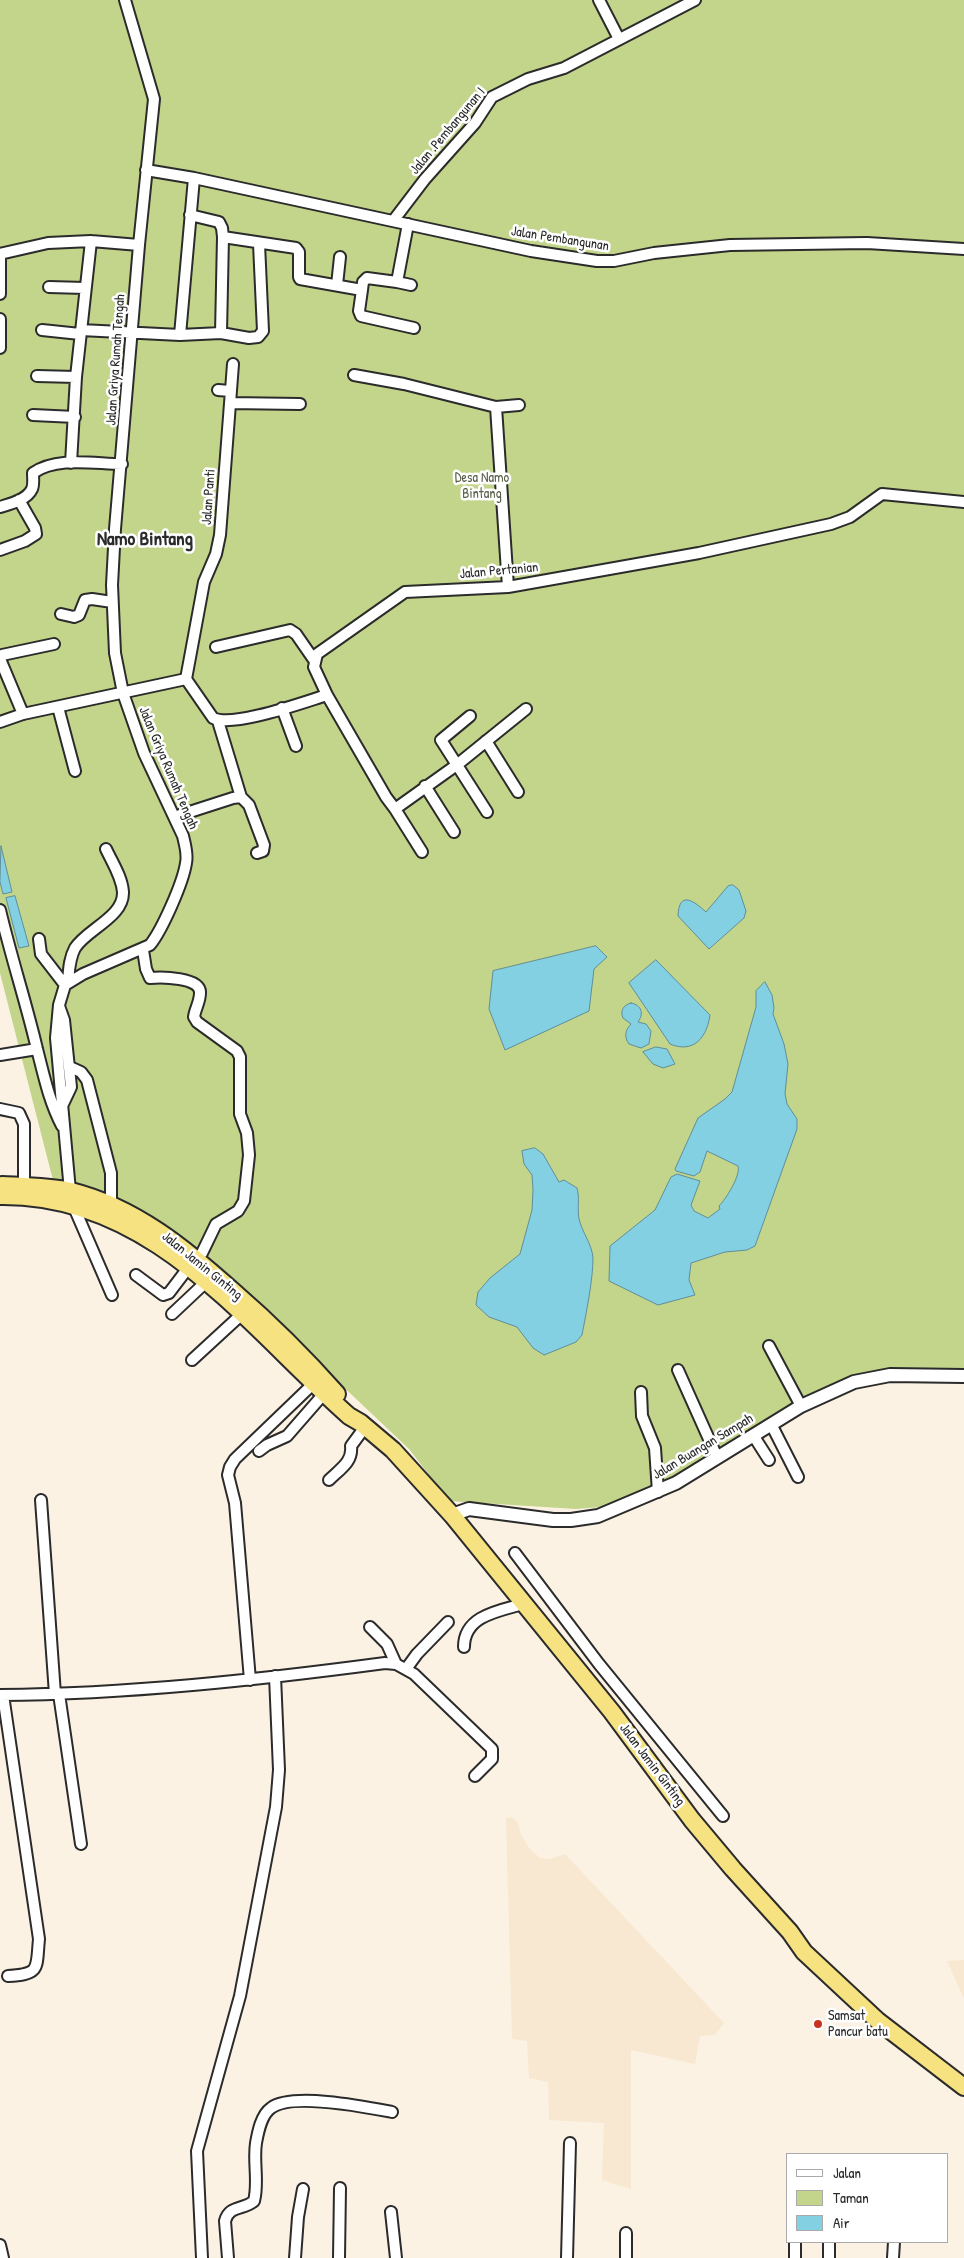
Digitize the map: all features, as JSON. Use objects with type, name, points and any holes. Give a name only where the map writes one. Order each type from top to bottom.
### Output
[{"type":"highway","name":"Jalan Jamin Ginting","points":[[0,1185],[24,1186],[71,1198],[111,1205],[146,1222],[192,1263],[249,1304],[315,1368],[323,1388]]},
{"type":"highway","name":"Jalan Jamin Ginting","points":[[0,1196],[38,1199],[71,1198],[135,1230],[192,1263],[206,1282],[393,1450],[452,1515],[612,1712],[692,1820],[732,1869],[790,1932],[804,1952],[878,2021],[964,2087]]},
{"type":"street","name":"Jalan Griya Rumah Tengah","points":[[125,0],[154,98],[139,245],[122,464],[115,529],[112,602],[115,653],[123,693],[144,754],[183,836],[187,862],[181,883],[154,939],[143,950]]},
{"type":"street","points":[[599,0],[619,39]]},
{"type":"street","name":"Jalan .Pembangunan I","points":[[393,221],[425,179],[475,123],[492,97],[528,78],[564,68],[695,0]]},
{"type":"street","name":"Jalan Pembangunan","points":[[146,170],[194,178],[531,251],[597,261],[614,262],[654,253],[730,245],[813,242],[874,243],[964,249]]},
{"type":"street","points":[[180,334],[194,178]]},
{"type":"street","points":[[190,216],[219,222],[222,228],[221,333]]},
{"type":"street","points":[[397,282],[408,224]]},
{"type":"street","points":[[223,237],[297,249],[299,252],[299,278],[362,290]]},
{"type":"street","points":[[72,463],[76,377],[91,241]]},
{"type":"street","points":[[0,294],[0,254],[41,244],[91,241],[139,245]]},
{"type":"street","points":[[42,330],[180,334],[221,333],[254,338],[262,333],[259,244]]},
{"type":"street","points":[[337,285],[340,257]]},
{"type":"street","points":[[411,284],[367,278],[364,280],[359,311],[361,316],[414,328]]},
{"type":"street","points":[[49,287],[85,288]]},
{"type":"street","points":[[0,318],[0,348]]},
{"type":"street","name":"Jalan Panti","points":[[186,679],[204,582],[218,545],[233,364]]},
{"type":"street","points":[[354,375],[404,384],[496,406],[519,405]]},
{"type":"street","points":[[37,376],[76,377]]},
{"type":"street","points":[[218,390],[230,391]]},
{"type":"street","points":[[230,403],[300,404]]},
{"type":"street","points":[[496,406],[508,587]]},
{"type":"street","points":[[32,415],[75,417]]},
{"type":"street","points":[[0,508],[19,500],[32,489],[34,472],[53,465],[72,463],[122,464]]},
{"type":"street","name":"Jalan Pertanian","points":[[314,660],[325,646],[405,592],[508,587],[699,553],[832,524],[850,517],[882,494],[964,502]]},
{"type":"street","points":[[0,550],[25,541],[36,534],[35,528],[19,500]]},
{"type":"street","points":[[61,614],[74,617],[79,615],[85,600],[92,598],[112,602]]},
{"type":"street","points":[[216,647],[290,630],[296,634],[314,660],[314,667],[327,695],[386,797],[395,808],[422,852]]},
{"type":"street","points":[[23,714],[0,658],[2,654],[54,644]]},
{"type":"street","points":[[0,722],[23,714],[186,679],[208,714],[218,721],[241,797],[249,805],[265,846],[263,850],[257,853]]},
{"type":"street","points":[[218,721],[234,720],[327,695]]},
{"type":"street","points":[[58,707],[76,771]]},
{"type":"street","points":[[282,708],[296,746]]},
{"type":"street","points":[[395,808],[458,764],[526,709]]},
{"type":"street","points":[[470,716],[441,739],[488,812]]},
{"type":"street","points":[[486,741],[518,792]]},
{"type":"street","points":[[425,786],[454,832]]},
{"type":"street","points":[[174,817],[232,798],[241,797]]},
{"type":"street","points":[[106,849],[120,880],[122,899],[116,911],[86,935],[75,949],[59,1005],[56,1038],[63,1129],[71,1198],[112,1295]]},
{"type":"street","points":[[0,910],[13,965],[38,1048],[52,1107],[63,1129]]},
{"type":"street","points":[[38,939],[41,954],[66,984]]},
{"type":"street","points":[[66,984],[91,970],[143,950],[146,969],[150,978],[168,977],[193,983],[197,986],[200,993],[194,1017],[202,1027],[237,1052],[241,1062],[240,1114],[247,1133],[249,1155],[244,1201],[238,1211],[216,1224],[202,1253],[169,1293],[163,1296],[136,1275]]},
{"type":"street","points":[[59,1005],[64,1020],[71,1087],[62,1106]]},
{"type":"street","points":[[0,1055],[38,1048]]},
{"type":"street","points":[[70,1067],[81,1072],[87,1080],[111,1173],[111,1205]]},
{"type":"street","points":[[0,1109],[19,1112],[22,1120],[25,1161],[24,1186]]},
{"type":"street","points":[[172,1314],[206,1282]]},
{"type":"street","points":[[192,1360],[242,1314]]},
{"type":"street","points":[[769,1346],[801,1406]]},
{"type":"street","points":[[678,1370],[717,1457]]},
{"type":"street","name":"Jalan Buangan Sampah","points":[[452,1515],[469,1509],[519,1516],[571,1520],[598,1516],[658,1492],[801,1406],[854,1382],[897,1375],[964,1376]]},
{"type":"street","points":[[259,1451],[267,1445],[287,1436],[323,1388]]},
{"type":"street","points":[[250,1680],[234,1503],[229,1471],[235,1459],[323,1388]]},
{"type":"street","points":[[642,1392],[642,1416],[655,1448],[658,1492]]},
{"type":"street","points":[[771,1424],[798,1478]]},
{"type":"street","points":[[329,1480],[350,1460],[352,1454],[351,1446],[363,1425]]},
{"type":"street","points":[[753,1435],[768,1460]]},
{"type":"street","points":[[41,1500],[57,1694],[81,1844]]},
{"type":"street","points":[[515,1553],[599,1664],[723,1816]]},
{"type":"street","points":[[464,1648],[464,1636],[473,1624],[485,1616],[523,1604]]},
{"type":"street","points":[[406,1669],[417,1654],[448,1622]]},
{"type":"street","points":[[370,1627],[387,1644],[396,1664]]},
{"type":"street","points":[[8,1976],[32,1973],[36,1966],[39,1939],[2,1695],[57,1694],[250,1680],[384,1663],[396,1664],[418,1677],[492,1750],[492,1759],[475,1776]]},
{"type":"street","points":[[584,1678],[599,1664]]},
{"type":"street","points":[[202,2258],[197,2151],[240,1996],[276,1807],[279,1770],[275,1676]]},
{"type":"street","points":[[228,2258],[224,2221],[226,2215],[231,2210],[254,2201],[256,2144],[262,2118],[269,2109],[277,2104],[288,2102],[343,2103],[392,2112]]},
{"type":"street","points":[[568,2258],[570,2143]]},
{"type":"street","points":[[338,2258],[340,2188]]},
{"type":"street","points":[[296,2258],[298,2217],[303,2189]]},
{"type":"street","points":[[391,2212],[396,2258]]},
{"type":"street","points":[[626,2232],[626,2258]]},
{"type":"street","points":[[795,2243],[795,2258]]},
{"type":"street","points":[[828,2243],[829,2258]]},
{"type":"street","points":[[893,2258],[894,2243]]},
{"type":"street","points":[[0,2246],[3,2258]]},
{"type":"shaded area","points":[[511,1817],[518,1822],[521,1835],[529,1848],[540,1858],[550,1859],[565,1854],[724,2023],[715,2035],[700,2036],[695,2064],[631,2050],[631,2189],[602,2180],[604,2123],[549,2120],[548,2082],[529,2078],[527,2041],[512,2039],[506,1818]]},
{"type":"shaded area","points":[[964,1960],[964,1999],[947,1961]]},
{"type":"green space","name":"Desa Namo Bintang","points":[[0,0],[964,0],[964,1368],[884,1369],[836,1384],[686,1472],[645,1492],[601,1507],[576,1509],[449,1501],[409,1449],[218,1268],[134,1207],[74,1189],[56,1192],[0,973]]},
{"type":"water","points":[[1,846],[12,892],[3,894],[0,882]]},
{"type":"water","points":[[733,885],[739,890],[746,911],[744,918],[709,949],[678,916],[679,908],[684,900],[688,900],[706,912],[728,886]]},
{"type":"water","points":[[15,896],[29,946],[19,948],[6,898]]},
{"type":"water","points":[[596,946],[607,957],[594,969],[589,1011],[505,1050],[489,1009],[493,971]]},
{"type":"water","points":[[656,960],[710,1015],[706,1030],[698,1042],[692,1045],[678,1047],[670,1044],[629,983]]},
{"type":"water","points":[[765,982],[772,995],[773,1014],[784,1044],[788,1064],[785,1094],[787,1104],[797,1119],[797,1129],[755,1246],[747,1250],[725,1252],[691,1263],[689,1280],[695,1295],[658,1305],[609,1281],[610,1246],[655,1210],[671,1177],[677,1174],[700,1181],[691,1205],[694,1211],[708,1218],[720,1209],[719,1206],[735,1181],[738,1166],[707,1151],[700,1172],[694,1176],[676,1171],[675,1169],[698,1118],[732,1092],[756,1007],[756,991]]},
{"type":"water","points":[[631,1003],[638,1006],[641,1010],[638,1022],[646,1024],[651,1031],[649,1044],[641,1048],[629,1044],[626,1039],[626,1031],[631,1024],[623,1018],[622,1011],[626,1005]]},
{"type":"water","points":[[656,1047],[667,1049],[675,1064],[663,1068],[653,1064],[643,1052]]},
{"type":"water","points":[[535,1148],[543,1154],[559,1182],[564,1180],[577,1188],[579,1219],[593,1258],[591,1286],[582,1335],[576,1342],[544,1355],[533,1348],[517,1327],[489,1317],[476,1305],[478,1292],[490,1278],[520,1254],[532,1210],[533,1190],[532,1175],[524,1164],[522,1151]]},
{"type":"place","name":"Samsat Pancur batu","points":[[818,2024]]},
{"type":"district","name":"Namo Bintang","points":[[145,540]]}]
